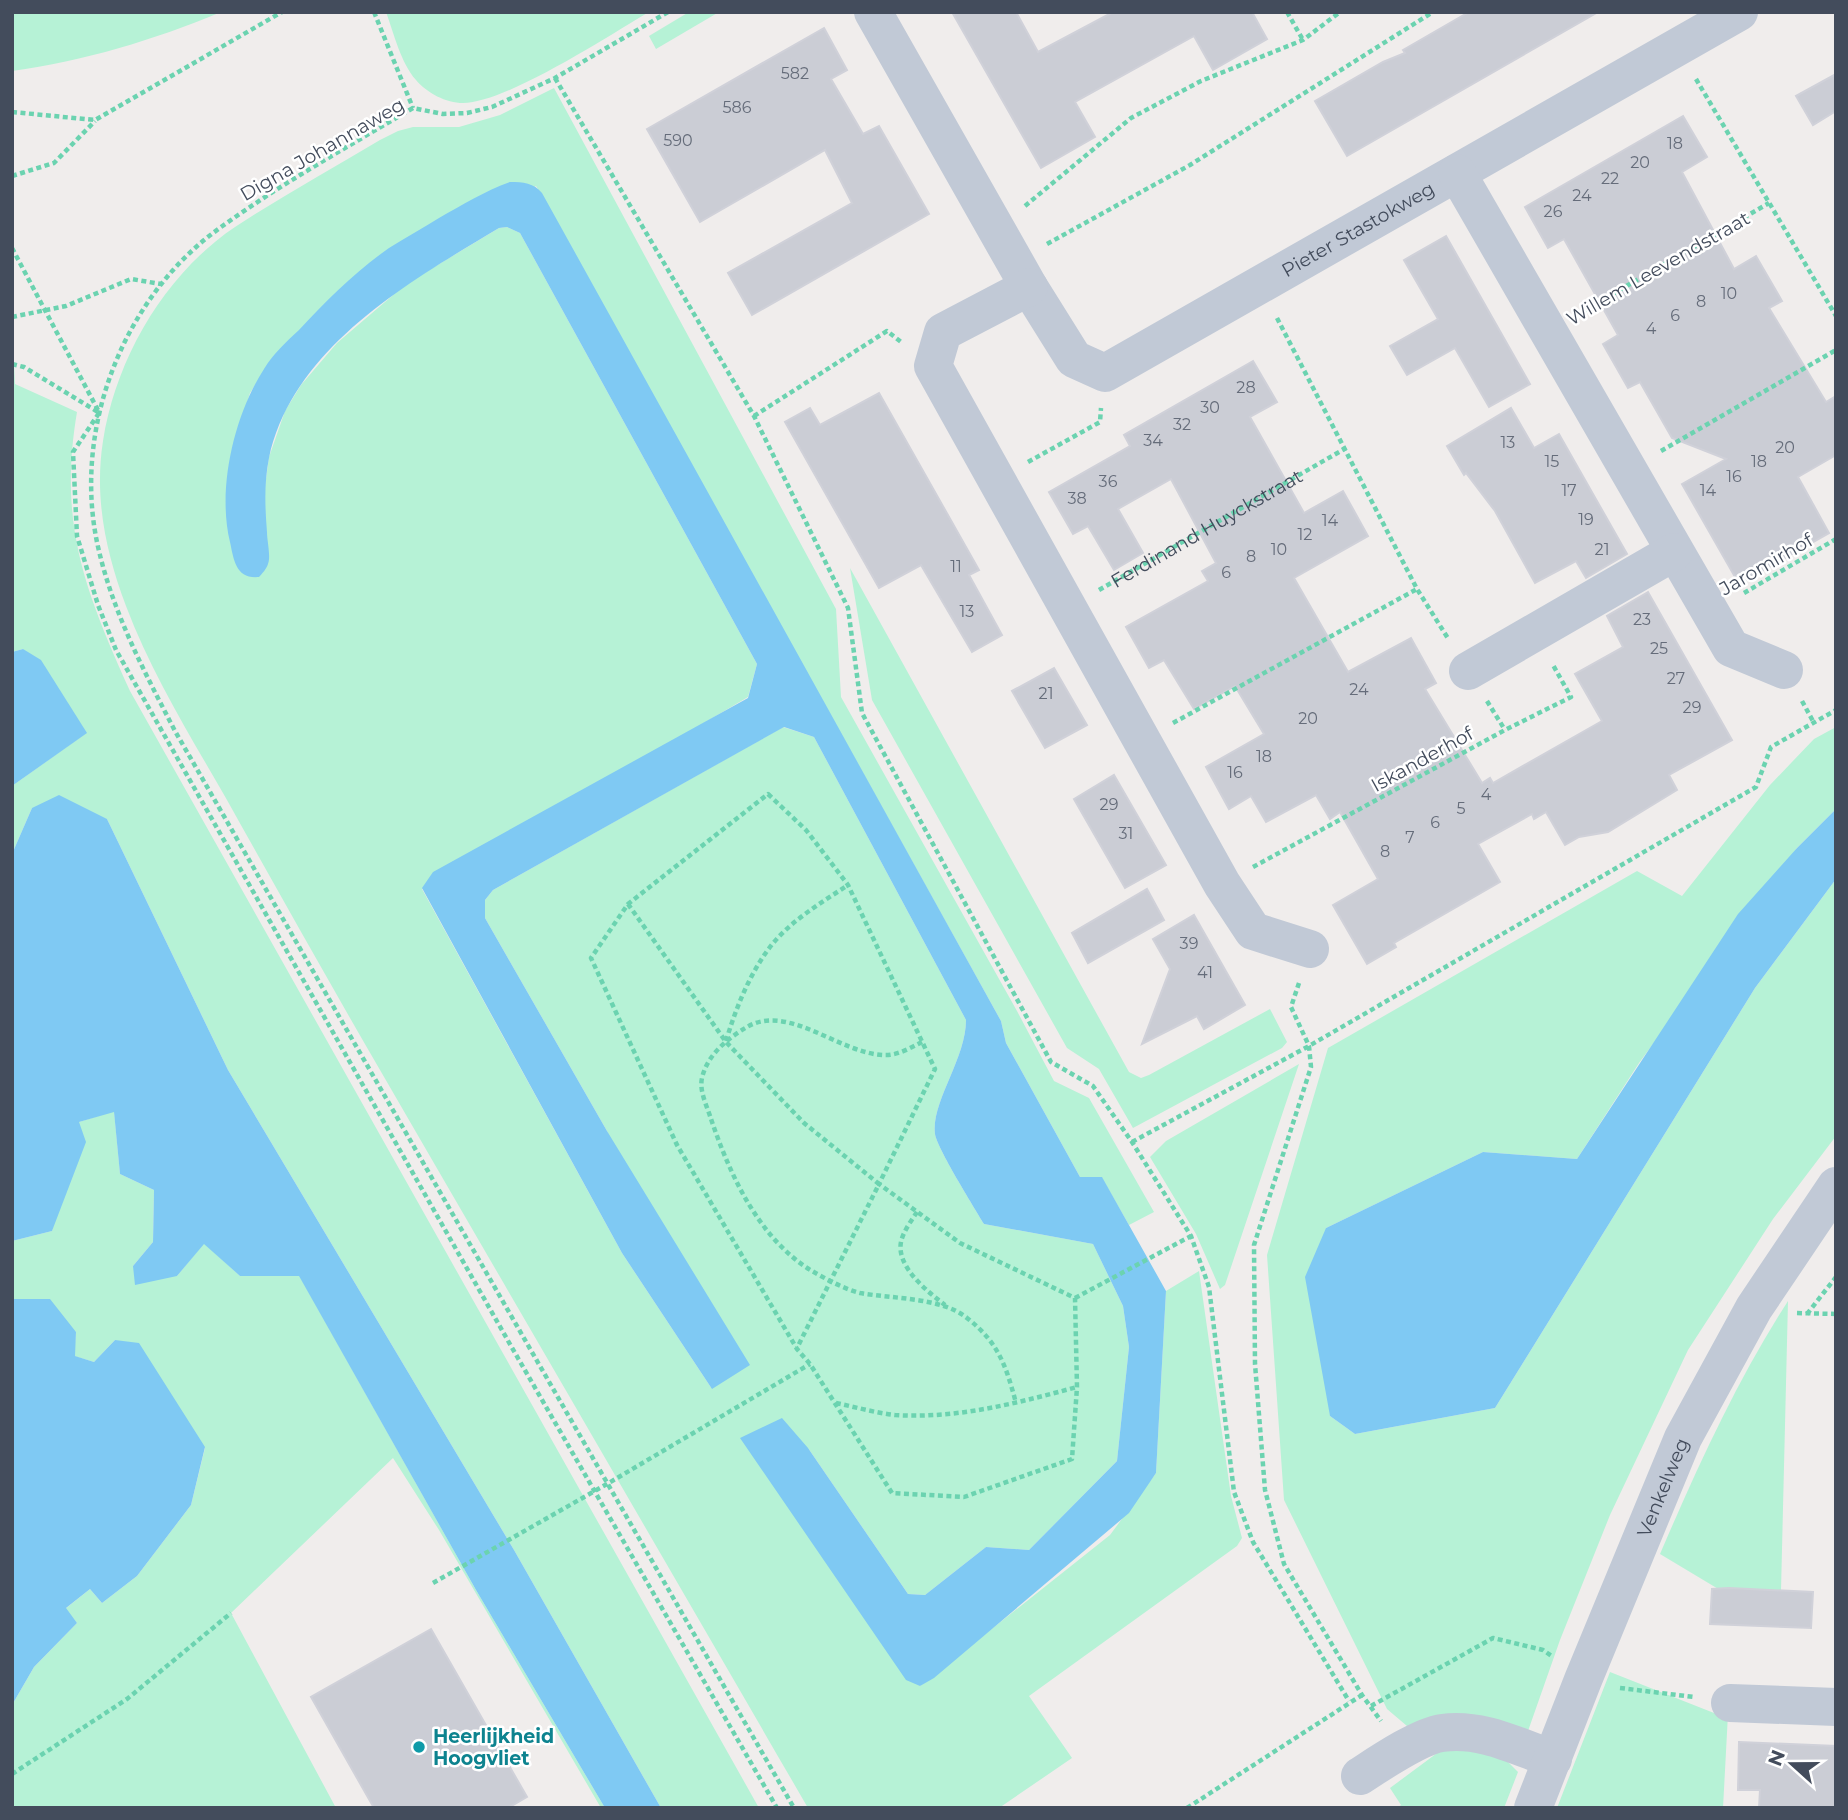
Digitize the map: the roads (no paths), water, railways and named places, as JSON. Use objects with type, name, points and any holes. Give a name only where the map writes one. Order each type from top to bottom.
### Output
[{"type":"street","points":[[873,12],[1014,259],[943,332],[933,366],[1222,884],[1253,931],[1310,949]]},
{"type":"street","name":"Pieter Stastokweg","points":[[1014,259],[1074,359],[1105,373],[1739,12]]},
{"type":"street","name":"Willem Leevendstraat","points":[[1457,173],[1731,648],[1784,670]]},
{"type":"street","points":[[1468,671],[1674,552]]},
{"type":"street","name":"Venkelweg","points":[[1533,1808],[1683,1438],[1754,1307],[1836,1186]]},
{"type":"street","points":[[1730,1703],[1836,1707]]},
{"type":"street","points":[[1360,1776],[1402,1750],[1441,1733],[1484,1734],[1553,1759]]},
{"type":"water","points":[[510,182],[528,184],[542,193],[1001,1021],[1006,1043],[1080,1177],[1102,1177],[1166,1291],[1156,1473],[1129,1513],[934,1678],[920,1686],[906,1680],[740,1438],[782,1418],[808,1448],[908,1594],[925,1595],[986,1547],[1029,1550],[1117,1461],[1129,1347],[1123,1306],[1093,1244],[984,1224],[956,1178],[937,1141],[935,1122],[961,1050],[966,1020],[814,737],[784,727],[493,890],[485,900],[485,918],[607,1131],[750,1365],[712,1389],[622,1253],[422,888],[433,872],[748,698],[757,664],[520,233],[507,227],[499,228],[428,271],[359,322],[329,351],[302,383],[282,418],[269,458],[265,495],[269,553],[267,566],[259,577],[251,577],[241,572],[233,556],[226,521],[227,476],[231,453],[244,408],[271,358],[353,276],[377,257],[456,208]]},
{"type":"water","points":[[23,649],[41,660],[87,733],[12,786],[12,652]]},
{"type":"water","points":[[59,795],[107,819],[228,1070],[514,1550],[661,1808],[605,1808],[476,1590],[299,1276],[240,1276],[204,1244],[177,1276],[135,1285],[133,1266],[153,1242],[154,1190],[120,1174],[114,1112],[79,1122],[86,1142],[52,1231],[12,1241],[12,854],[32,808]]},
{"type":"water","points":[[1836,809],[1836,879],[1755,988],[1495,1408],[1355,1434],[1330,1416],[1305,1277],[1326,1228],[1483,1152],[1577,1159],[1738,914]]},
{"type":"water","points":[[12,1299],[50,1299],[76,1332],[75,1356],[94,1362],[115,1340],[139,1343],[205,1447],[191,1505],[137,1576],[102,1603],[90,1589],[66,1608],[77,1623],[34,1667],[12,1705]]},
{"type":"place","name":"Heerlijkheid Hoogvliet","points":[[419,1747]]}]
